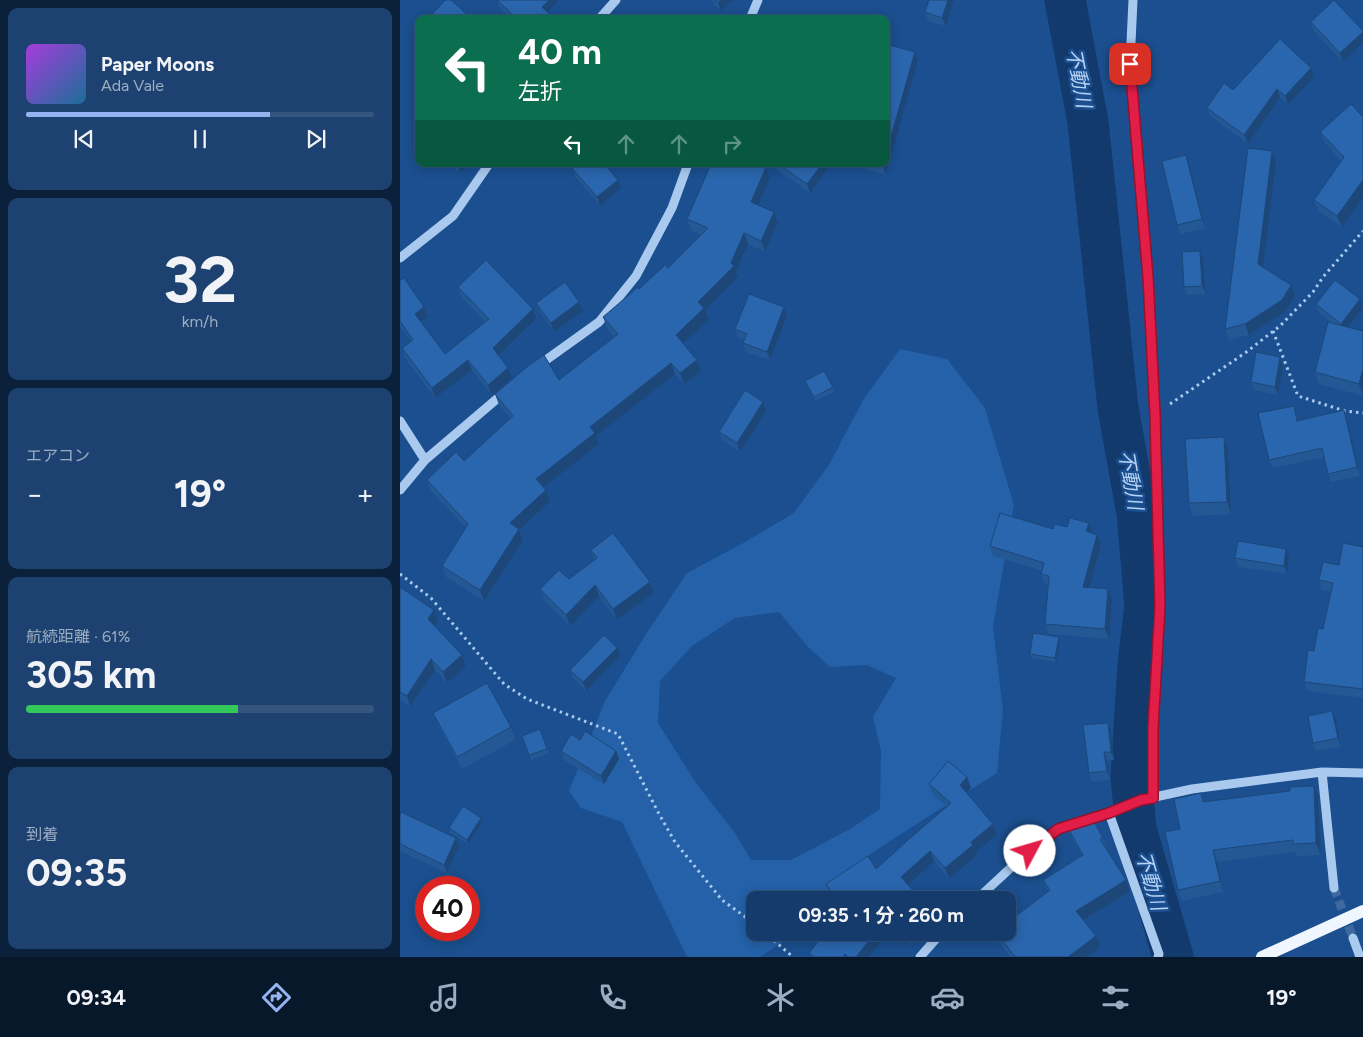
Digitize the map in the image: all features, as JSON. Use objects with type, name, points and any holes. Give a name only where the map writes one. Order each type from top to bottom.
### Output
[{"type":"main road","points":[[1262,957],[1363,911]]},
{"type":"street","points":[[603,15],[616,0]]},
{"type":"street","points":[[752,15],[758,0]]},
{"type":"street","points":[[1132,0],[1130,64],[1148,277],[1155,414],[1160,606],[1153,728],[1153,798]]},
{"type":"street","points":[[400,258],[453,216],[487,167]]},
{"type":"street","points":[[528,372],[599,322],[636,276],[672,208],[687,167]]},
{"type":"street","points":[[400,490],[424,460],[513,385]]},
{"type":"street","points":[[400,421],[424,460]]},
{"type":"street","points":[[1322,772],[1334,888]]},
{"type":"street","points":[[986,891],[1017,862],[1058,829],[1109,813],[1141,800],[1192,789],[1322,772],[1363,773]]},
{"type":"street","points":[[1109,813],[1159,954],[1158,957]]},
{"type":"street","points":[[1353,938],[1360,957]]},
{"type":"street","points":[[920,957],[934,941]]},
{"type":"path","points":[[1155,414],[1245,353],[1280,326],[1313,292],[1322,278],[1363,231]]},
{"type":"path","points":[[1273,331],[1298,396],[1344,411],[1363,413]]},
{"type":"path","points":[[400,574],[431,598],[504,684],[527,700],[618,734],[675,842],[722,900],[746,917]]},
{"type":"path","points":[[774,941],[793,957]]},
{"type":"shaded area","points":[[900,349],[947,359],[985,408],[1014,505],[993,627],[1003,711],[997,773],[839,876],[828,891],[746,891],[746,941],[783,941],[760,957],[687,957],[622,822],[581,808],[569,791],[605,701],[648,631],[687,573],[794,513],[830,463],[863,400]],"holes":[[[779,612],[808,647],[830,667],[867,665],[896,678],[873,717],[881,751],[880,809],[850,829],[791,860],[751,860],[735,833],[696,783],[658,723],[660,681],[692,646],[735,618]]]},
{"type":"building","points":[[445,0],[451,0],[468,15],[432,15]]},
{"type":"building","points":[[497,0],[549,0],[542,7],[550,15],[513,15]]},
{"type":"building","points":[[929,0],[948,0],[942,18],[925,12]]},
{"type":"building","points":[[1334,0],[1363,31],[1340,53],[1311,22]]},
{"type":"building","points":[[1280,39],[1311,68],[1285,96],[1277,89],[1244,135],[1207,108],[1224,83],[1233,90]]},
{"type":"building","points":[[890,45],[915,52],[890,140]]},
{"type":"building","points":[[1351,104],[1363,117],[1363,180],[1337,216],[1314,200],[1344,157],[1320,132]]},
{"type":"building","points":[[1248,148],[1272,151],[1258,264],[1291,285],[1282,300],[1245,324],[1225,329]]},
{"type":"building","points":[[1186,155],[1202,219],[1177,225],[1162,161]]},
{"type":"building","points":[[607,167],[618,180],[597,197],[572,168]]},
{"type":"building","points":[[710,167],[766,167],[751,202],[774,212],[761,241],[744,233],[731,263],[734,266],[698,302],[704,308],[676,335],[697,360],[680,373],[671,363],[590,427],[595,433],[536,479],[546,490],[510,523],[519,529],[480,590],[442,566],[468,524],[427,480],[456,452],[464,461],[513,416],[495,394],[528,366],[544,355],[559,380],[618,334],[603,317],[638,287],[639,289],[665,265],[668,268],[708,228],[687,219]]},
{"type":"building","points":[[782,167],[820,167],[807,184]]},
{"type":"building","points":[[1200,251],[1202,286],[1184,287],[1182,252]]},
{"type":"building","points":[[486,260],[533,309],[493,348],[508,368],[488,385],[468,360],[432,388],[402,348],[413,340],[400,321],[400,280],[404,278],[424,307],[415,314],[445,354],[489,319],[458,287]]},
{"type":"building","points":[[1335,280],[1360,299],[1341,324],[1316,304]]},
{"type":"building","points":[[565,282],[579,302],[551,323],[536,303]]},
{"type":"building","points":[[749,294],[784,307],[767,352],[743,343],[747,334],[735,329]]},
{"type":"building","points":[[1328,322],[1363,331],[1363,369],[1359,384],[1315,372]]},
{"type":"building","points":[[1256,352],[1280,357],[1275,387],[1251,382]]},
{"type":"building","points":[[824,371],[833,387],[814,397],[805,381]]},
{"type":"building","points":[[745,390],[763,402],[737,443],[719,432]]},
{"type":"building","points":[[1294,406],[1297,421],[1344,410],[1357,467],[1328,474],[1322,448],[1269,460],[1258,413]]},
{"type":"building","points":[[1224,437],[1227,502],[1189,503],[1185,439]]},
{"type":"building","points":[[1000,513],[1053,529],[1055,524],[1067,527],[1070,518],[1089,523],[1086,531],[1097,535],[1083,587],[1108,589],[1105,629],[1045,624],[1049,576],[1041,574],[1044,563],[990,546]]},
{"type":"building","points":[[613,533],[650,582],[613,609],[595,585],[566,615],[540,589],[559,570],[569,579],[597,558],[591,550]]},
{"type":"building","points":[[1238,541],[1286,549],[1284,566],[1235,558]]},
{"type":"building","points":[[1343,543],[1363,547],[1363,689],[1304,682],[1308,650],[1314,651],[1318,628],[1323,629],[1333,583],[1319,580],[1323,562],[1339,565]]},
{"type":"building","points":[[400,587],[434,610],[428,619],[462,655],[443,672],[431,659],[407,696],[400,692]]},
{"type":"building","points":[[1033,633],[1059,637],[1055,658],[1030,654]]},
{"type":"building","points":[[604,635],[617,648],[583,682],[570,670]]},
{"type":"building","points":[[487,683],[511,727],[457,757],[433,713]]},
{"type":"building","points":[[1332,711],[1338,738],[1313,743],[1308,716]]},
{"type":"building","points":[[1108,723],[1111,752],[1104,752],[1107,771],[1089,773],[1083,725]]},
{"type":"building","points":[[540,729],[547,749],[529,755],[522,736]]},
{"type":"building","points":[[585,731],[616,751],[601,776],[561,751],[571,734],[580,740]]},
{"type":"building","points":[[948,761],[967,777],[960,785],[993,824],[971,842],[973,845],[945,868],[930,851],[901,877],[914,891],[830,891],[826,884],[868,856],[876,869],[951,803],[929,784]]},
{"type":"building","points":[[1314,786],[1316,843],[1293,844],[1293,840],[1213,850],[1220,881],[1178,890],[1165,832],[1180,829],[1174,799],[1201,793],[1203,802],[1290,791],[1290,787]]},
{"type":"building","points":[[463,806],[481,818],[467,840],[449,828]]},
{"type":"building","points":[[401,812],[456,838],[444,865],[400,844]]},
{"type":"building","points":[[1092,818],[1103,838],[1100,839],[1126,880],[1076,911],[1096,936],[1068,957],[1015,957],[1003,941],[1016,941],[1016,916],[1050,890],[1043,880],[1083,855],[1069,830]]},
{"type":"building","points":[[819,941],[869,941],[856,957],[848,957],[845,954],[843,957],[814,957],[809,953]]},
{"type":"waterway","name":"不動川","points":[[1065,0],[1088,122],[1118,408],[1137,513],[1145,606],[1138,664],[1131,777],[1136,829],[1173,957]]},
{"type":"tunnel","points":[[1334,888],[1353,938]]},
{"type":"route","points":[[1030,851],[1058,829],[1109,813],[1141,800],[1153,798],[1153,728],[1160,606],[1155,414],[1148,277],[1130,64]]}]
